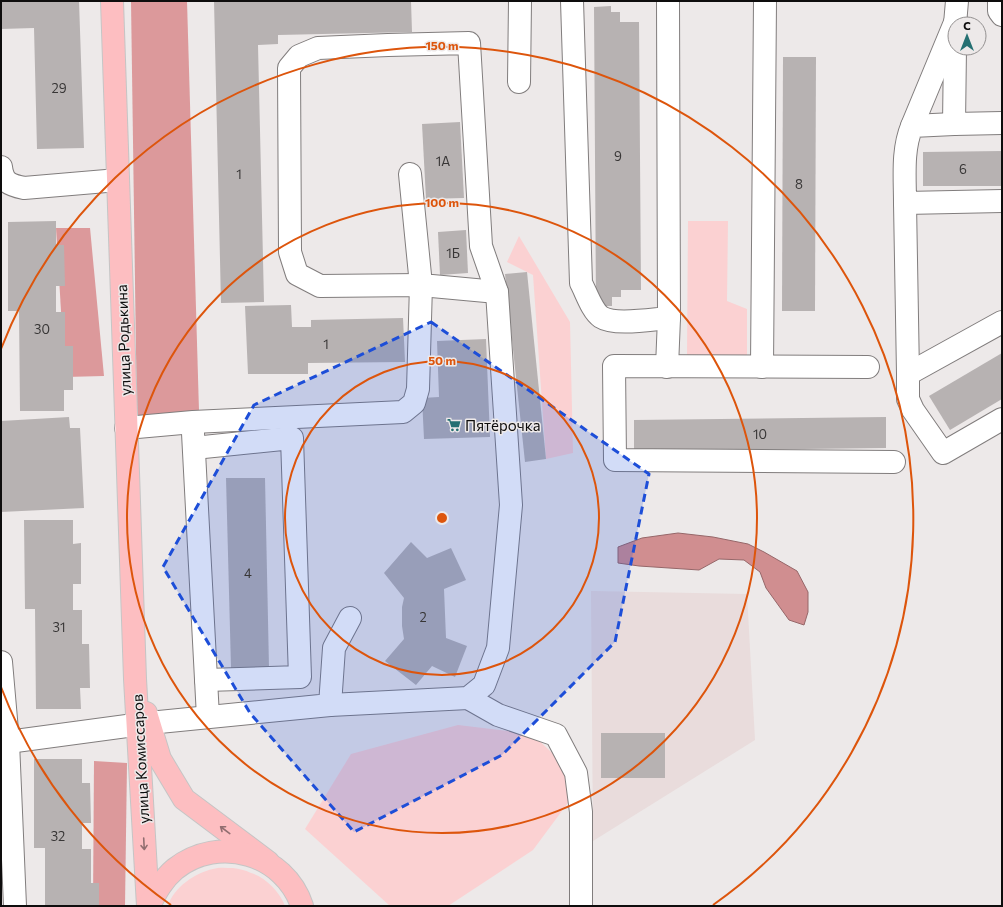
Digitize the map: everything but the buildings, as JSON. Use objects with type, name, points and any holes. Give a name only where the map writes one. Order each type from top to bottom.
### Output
[{"type":"main road","name":"улица Родькина","points":[[112,1],[135,679]]},
{"type":"main road","name":"улица Комиссаров","points":[[135,679],[143,724],[149,906]]},
{"type":"main road","name":"улица Комиссаров","points":[[143,724],[160,759],[184,799],[286,876],[304,902]]},
{"type":"main road","points":[[149,906],[158,887],[175,869],[196,856],[226,851],[245,853],[268,862]]},
{"type":"lane","points":[[520,1],[520,82]]},
{"type":"lane","points":[[572,1],[581,283],[592,306],[601,317],[614,322],[669,318]]},
{"type":"lane","points":[[668,1],[668,366]]},
{"type":"lane","points":[[762,366],[765,1]]},
{"type":"lane","points":[[999,1],[999,11],[1002,15]]},
{"type":"lane","points":[[956,15],[912,126],[906,147],[905,203],[908,399],[943,453],[1002,419]]},
{"type":"lane","points":[[468,698],[484,685],[498,648],[512,505],[497,292],[481,246],[470,43],[318,48],[299,56],[289,68],[290,252],[297,274],[320,286],[421,285],[497,292]]},
{"type":"lane","points":[[954,124],[955,56]]},
{"type":"lane","points":[[912,126],[1002,123]]},
{"type":"lane","points":[[1,173],[10,185],[24,188],[118,180]]},
{"type":"lane","points":[[126,428],[193,422],[402,412],[414,403],[418,389],[421,285],[410,174]]},
{"type":"lane","points":[[905,203],[1002,201]]},
{"type":"lane","points":[[908,374],[1002,322]]},
{"type":"lane","points":[[868,366],[614,366],[615,460],[894,462]]},
{"type":"lane","points":[[193,422],[208,717]]},
{"type":"lane","points":[[194,448],[292,438],[300,677],[206,680]]},
{"type":"lane","points":[[330,705],[334,648],[350,618]]},
{"type":"lane","points":[[1,662],[8,742],[15,906]]},
{"type":"lane","points":[[8,742],[143,724],[330,705],[468,698],[498,715],[556,735],[576,773],[581,812],[581,906]]},
{"type":"highlighted area","points":[[431,322],[649,474],[615,642],[502,755],[354,832],[250,713],[163,567],[254,405]]},
{"type":"shaded area","points":[[131,1],[187,1],[199,411],[137,423]]},
{"type":"shaded area","points":[[688,221],[728,221],[727,301],[747,309],[747,356],[687,355]]},
{"type":"shaded area","points":[[56,228],[90,228],[104,376],[65,377]]},
{"type":"shaded area","points":[[519,236],[570,322],[573,453],[546,459],[533,275],[507,262]]},
{"type":"shaded area","points":[[678,533],[713,537],[748,544],[797,571],[808,592],[808,612],[804,625],[789,620],[766,588],[760,572],[744,560],[719,559],[699,570],[618,563],[618,547],[642,538]]},
{"type":"shaded area","points":[[591,591],[747,594],[755,740],[593,841]]},
{"type":"shaded area","points":[[458,725],[532,734],[565,765],[573,796],[533,850],[448,906],[390,906],[305,829],[351,754]]},
{"type":"shaded area","points":[[94,761],[127,763],[125,906],[93,906]]},
{"type":"shaded area","points":[[215,868],[233,868],[249,872],[262,878],[276,890],[285,906],[168,906],[175,893],[192,877]]},
{"type":"place","name":"Пятёрочка","points":[[454,425]]}]
